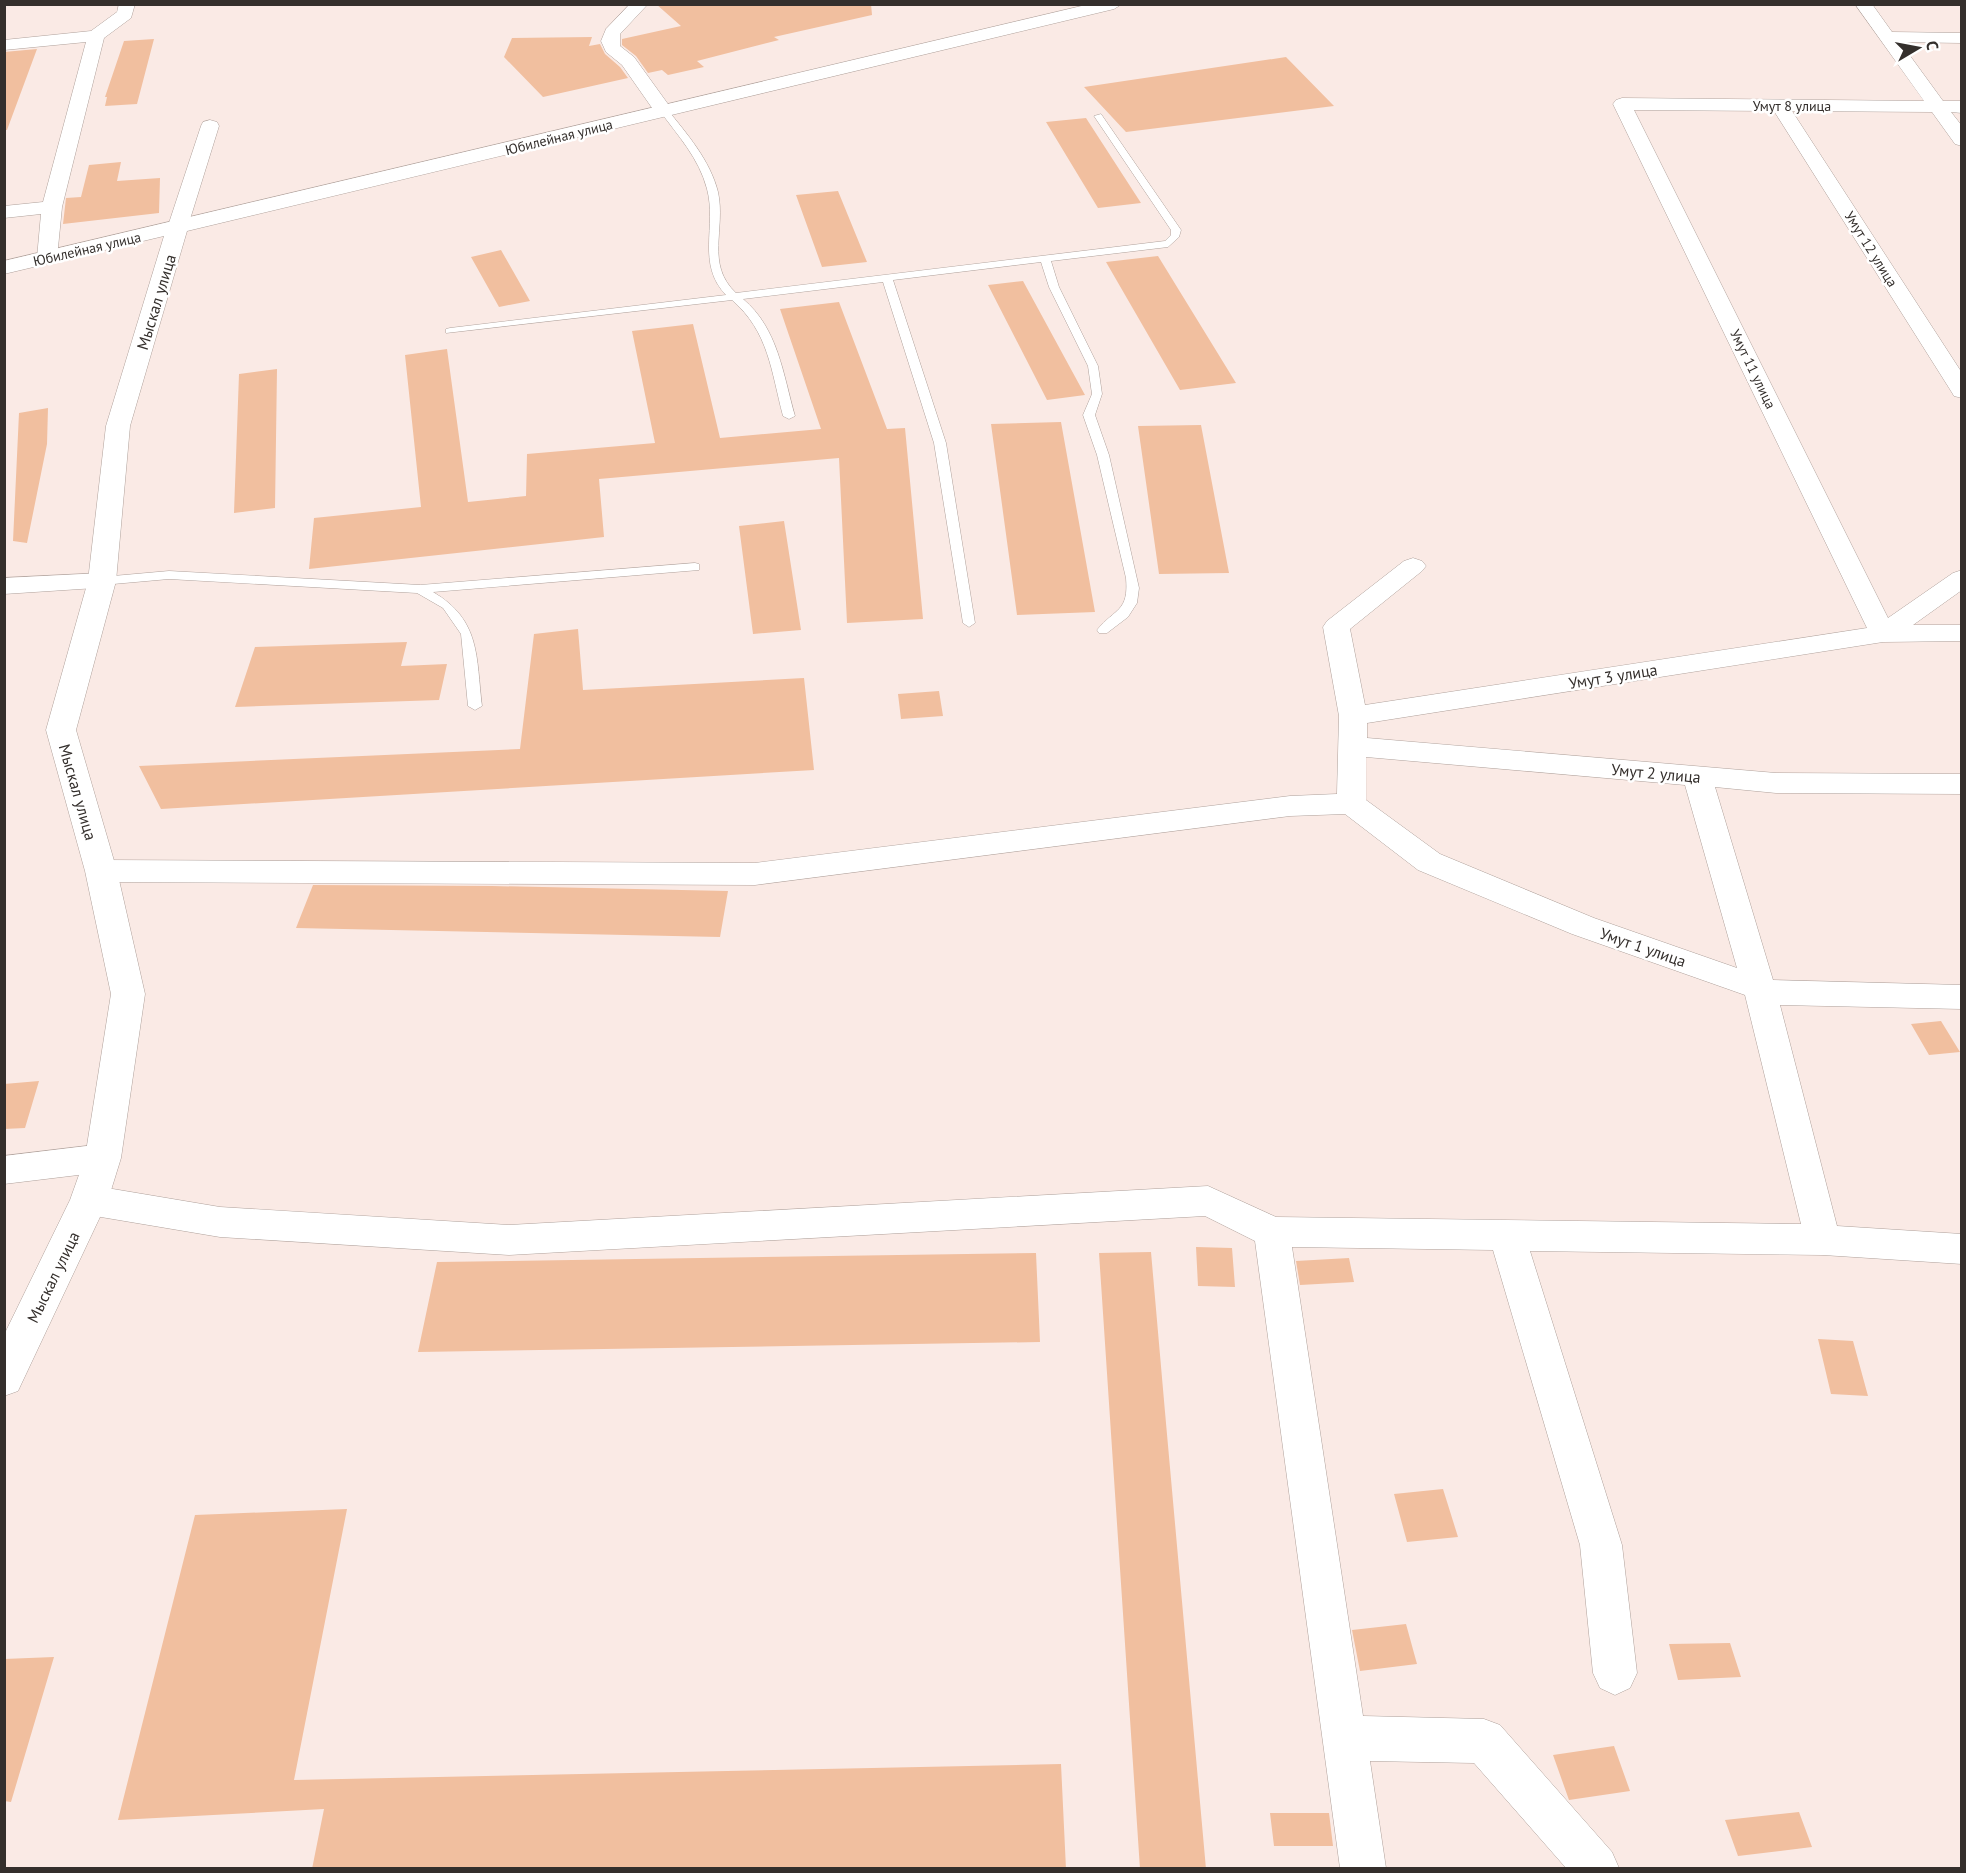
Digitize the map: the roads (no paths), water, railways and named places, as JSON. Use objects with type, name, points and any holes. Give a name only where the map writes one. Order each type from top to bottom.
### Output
[{"type":"street","points":[[4,45],[96,36],[124,14],[127,4]]},
{"type":"street","points":[[640,4],[612,33],[610,41],[612,48],[628,61],[664,111]]},
{"type":"street","name":"Юбилейная улица","points":[[4,268],[177,229],[1114,4]]},
{"type":"street","points":[[1863,4],[1962,140]]},
{"type":"street","points":[[47,258],[52,207],[96,36]]},
{"type":"street","points":[[1887,37],[1962,38]]},
{"type":"street","name":"Умут 8 улица","points":[[1622,104],[1962,107]]},
{"type":"street","name":"Умут 11 улица","points":[[1622,104],[1883,634]]},
{"type":"street","name":"Умут 12 улица","points":[[1780,106],[1962,391]]},
{"type":"street","name":"Мыскал улица","points":[[4,1378],[89,1200],[103,1158],[128,994],[101,871],[61,730],[102,581],[118,426],[210,126]]},
{"type":"street","points":[[4,212],[52,207]]},
{"type":"street","points":[[101,871],[755,874],[1290,806],[1352,804],[1353,716],[1336,627],[1413,566]]},
{"type":"street","points":[[1883,634],[1962,578]]},
{"type":"street","points":[[4,586],[102,581]]},
{"type":"street","name":"Умут 3 улица","points":[[1353,716],[1883,634],[1962,633]]},
{"type":"street","name":"Умут 2 улица","points":[[1352,746],[1776,783],[1962,784]]},
{"type":"street","points":[[1697,777],[1759,988],[1823,1240]]},
{"type":"street","name":"Умут 1 улица","points":[[1352,804],[1429,862],[1583,926],[1774,993],[1962,997]]},
{"type":"street","points":[[4,1170],[103,1158]]},
{"type":"street","points":[[89,1200],[220,1221],[509,1240],[1208,1201],[1272,1232],[1823,1240],[1962,1249]]},
{"type":"street","points":[[1272,1232],[1363,1869]]},
{"type":"street","points":[[1507,1236],[1601,1545],[1615,1673]]},
{"type":"street","points":[[1344,1738],[1484,1741],[1596,1869]]},
{"type":"lane","points":[[664,111],[704,165],[711,184],[715,207],[714,262],[717,275],[734,298],[757,318],[765,334],[789,416]]},
{"type":"lane","points":[[450,331],[1168,244],[1176,235],[1166,215],[1098,116]]},
{"type":"lane","points":[[1045,258],[1054,287],[1093,366],[1097,394],[1089,415],[1103,455],[1135,596],[1131,606],[1103,630]]},
{"type":"lane","points":[[887,277],[940,443],[969,623]]},
{"type":"lane","points":[[102,581],[169,575],[420,589],[695,567]]},
{"type":"lane","points":[[420,589],[447,605],[467,634],[475,706]]}]
